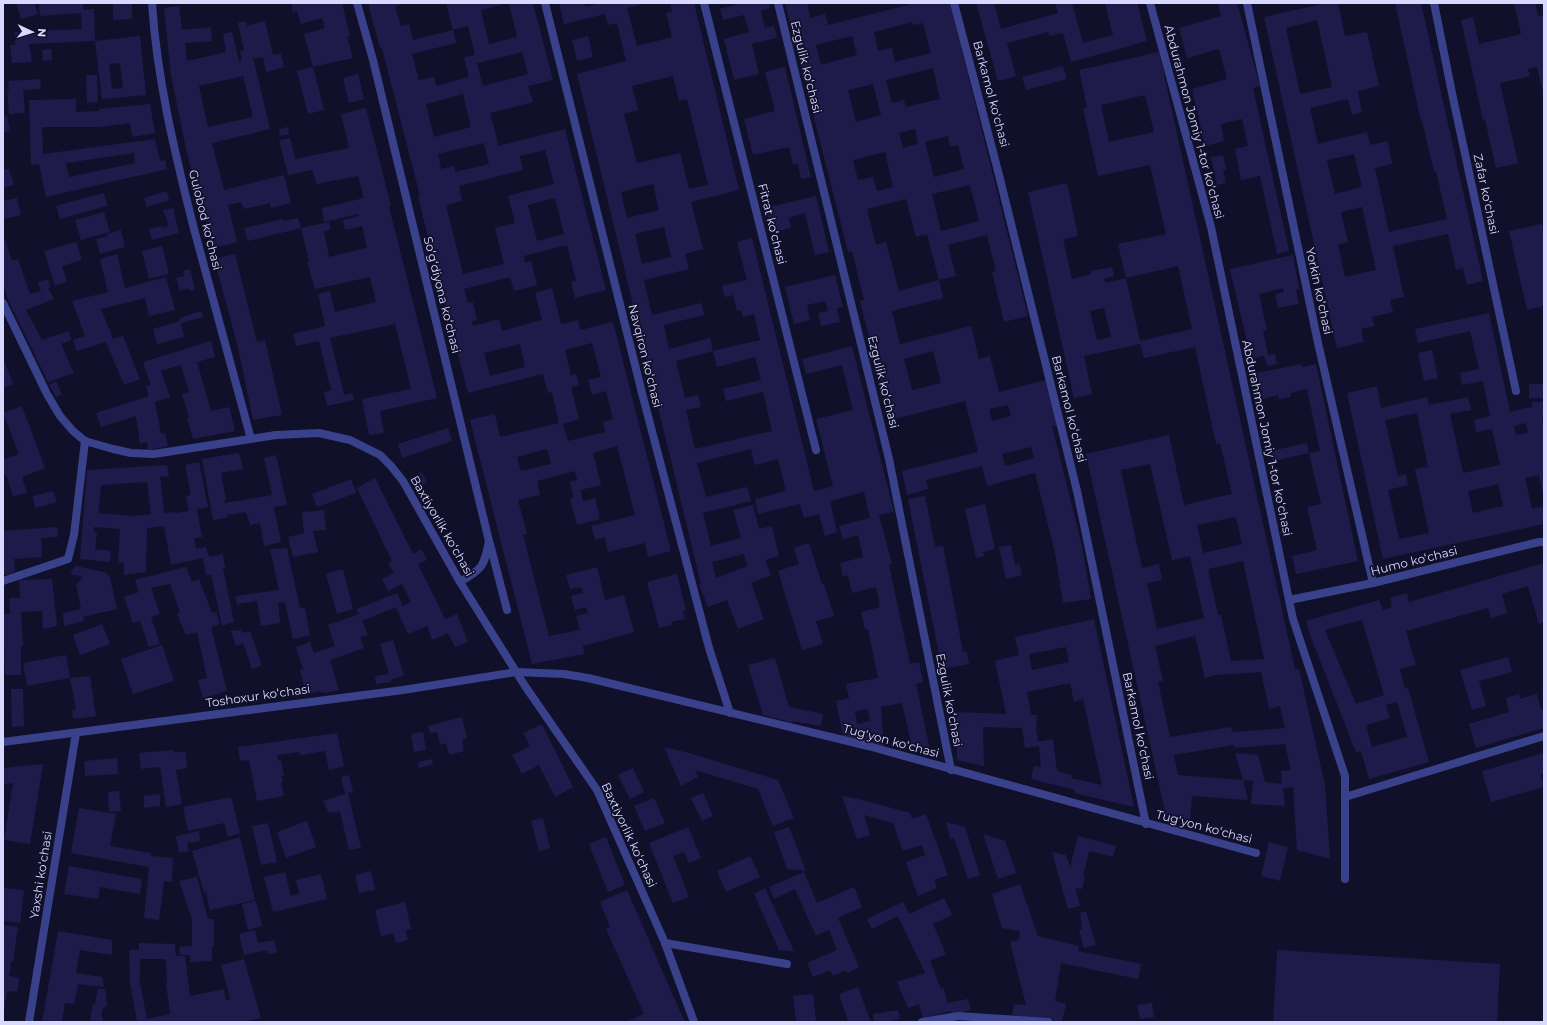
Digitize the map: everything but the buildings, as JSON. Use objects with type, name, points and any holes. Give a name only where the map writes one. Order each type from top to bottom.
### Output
[{"type":"street","name":"Gulobod koʻchasi","points":[[152,3],[154,33],[163,93],[184,189],[251,439]]},
{"type":"street","name":"Soʻgʻdiyona koʻchasi","points":[[357,3],[489,541],[485,560],[477,571],[460,582]]},
{"type":"street","name":"Navqiron koʻchasi","points":[[545,3],[643,397],[709,648],[730,713]]},
{"type":"street","name":"Fitrat koʻchasi","points":[[704,3],[816,450]]},
{"type":"street","name":"Ezgulik koʻchasi","points":[[778,3],[889,459],[951,770]]},
{"type":"street","name":"Barkamol koʻchasi","points":[[954,3],[999,175],[1077,491],[1146,824]]},
{"type":"street","name":"Abdurahmon Jomiy 1-tor koʻchasi","points":[[1150,3],[1211,227],[1289,600],[1296,626],[1345,776],[1345,879]]},
{"type":"street","name":"Yorkin koʻchasi","points":[[1247,3],[1318,343],[1373,583]]},
{"type":"street","name":"Zafar koʻchasi","points":[[1434,3],[1454,105],[1516,391]]},
{"type":"street","name":"Baxtiyorlik koʻchasi","points":[[3,303],[47,394],[60,416],[73,431],[85,441],[131,453],[154,454],[276,435],[319,434],[350,440],[380,455],[391,466],[403,481],[460,582],[516,672],[597,790],[665,943],[694,1022]]},
{"type":"street","points":[[3,581],[68,559],[74,535],[85,441]]},
{"type":"street","points":[[489,541],[507,610]]},
{"type":"street","name":"Humo koʻchasi","points":[[1289,600],[1373,583],[1544,542]]},
{"type":"street","name":"Tugʻyon koʻchasi","points":[[516,672],[564,674],[588,678],[868,746],[1146,824],[1256,853]]},
{"type":"street","name":"Toshoxur koʻchasi","points":[[3,742],[403,690],[516,672]]},
{"type":"street","name":"Yaxshi koʻchasi","points":[[28,1022],[76,733]]},
{"type":"street","points":[[1345,798],[1544,736]]},
{"type":"street","points":[[665,943],[787,964]]},
{"type":"street","points":[[922,1022],[958,1016],[1048,1022]]}]
